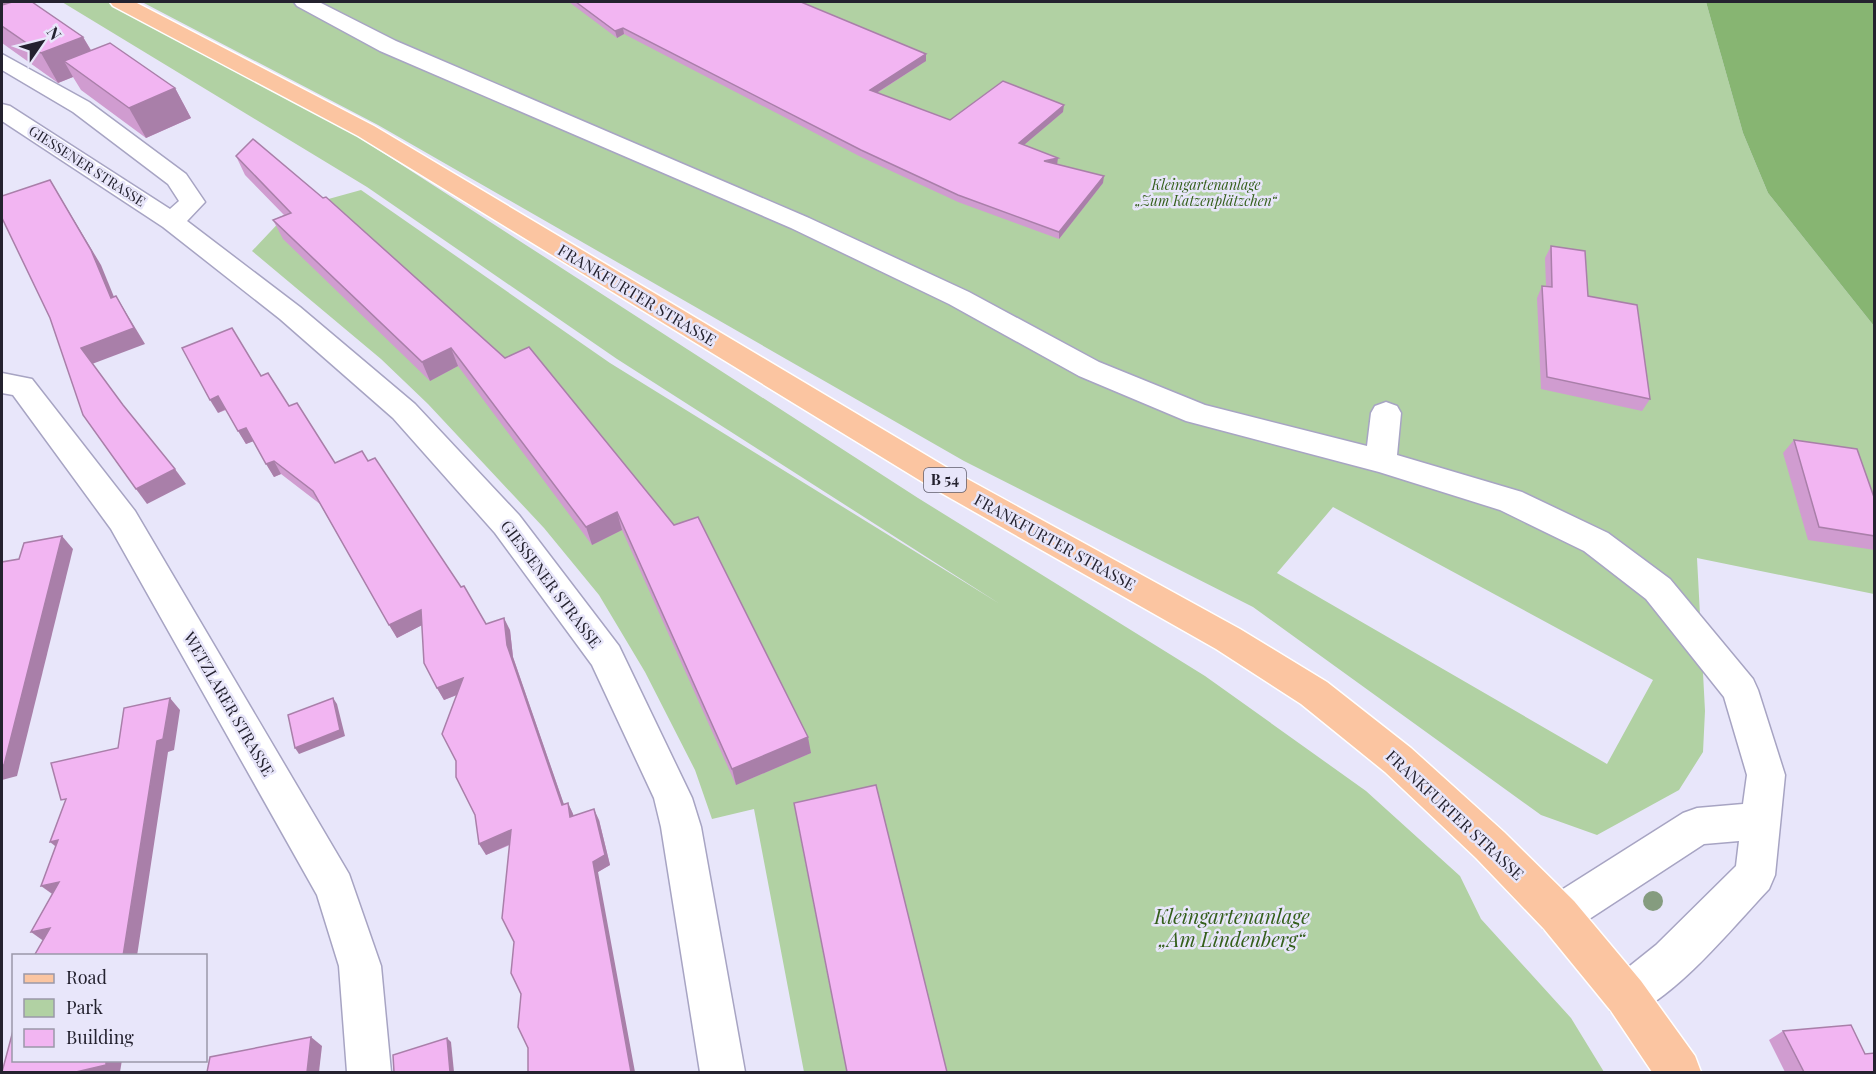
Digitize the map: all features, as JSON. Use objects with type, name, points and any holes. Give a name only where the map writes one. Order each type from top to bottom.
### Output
[{"type":"main road","name":"FRANKFURTER STRASSE","points":[[120,2],[366,131],[940,478],[1228,639],[1294,681],[1398,760],[1490,845],[1559,915],[1626,996],[1679,1072]]},
{"type":"street","points":[[304,2],[388,46],[800,223],[959,298],[1100,373],[1197,414],[1382,461],[1511,501],[1596,542],[1658,589],[1740,690],[1766,775],[1763,821],[1755,875],[1671,960],[1626,996]]},
{"type":"street","points":[[2,62],[81,107],[177,179],[192,202],[172,222]]},
{"type":"street","name":"GIESSENER STRASSE","points":[[2,111],[172,222],[290,313],[404,411],[507,524],[606,656],[673,798],[681,827],[723,1072]]},
{"type":"street","name":"WETZLARER STRASSE","points":[[2,383],[22,386],[123,520],[335,888],[360,966],[369,1072]]},
{"type":"street","points":[[1382,461],[1386,413]]},
{"type":"street","points":[[1559,915],[1697,826],[1763,821]]},
{"type":"green space","name":"Kleingartenanlage „Am Lindenberg“","points":[[62,2],[108,2],[357,136],[918,498],[1205,676],[1366,791],[1460,876],[1481,919],[1571,1018],[1604,1072],[944,1072],[797,820],[847,1072],[804,1072],[754,809],[712,819],[695,770],[645,672],[599,595],[544,528],[428,404],[381,359],[252,251],[286,215],[314,203],[361,190],[610,363],[1000,604],[617,359],[367,187]]},
{"type":"green space","name":"Kleingartenanlage „Zum Katzenplätzchen“","points":[[142,2],[1706,2],[1743,133],[1768,193],[1874,326],[1874,594],[1697,558],[1705,711],[1703,752],[1679,790],[1597,835],[1541,815],[1253,607],[964,461],[378,125]],"holes":[[[1333,507],[1653,680],[1607,764],[1277,573]]]},
{"type":"green space","points":[[1706,2],[1874,2],[1874,326],[1768,193],[1743,133]]},
{"type":"building","points":[[12,2],[32,2],[83,37],[41,53],[2,26],[2,5]]},
{"type":"building","points":[[576,2],[801,2],[926,54],[870,90],[950,120],[1003,81],[1064,105],[1019,143],[1058,158],[1044,161],[1104,176],[1059,232],[958,195],[861,150],[623,28],[615,31]]},
{"type":"building","points":[[110,43],[175,88],[129,108],[64,61]]},
{"type":"building","points":[[253,139],[323,198],[326,197],[505,358],[529,347],[674,525],[698,517],[808,737],[732,769],[617,512],[586,527],[451,348],[422,362],[273,220],[291,213],[236,156]]},
{"type":"building","points":[[50,180],[91,250],[111,298],[116,296],[134,328],[81,348],[123,405],[175,469],[136,489],[83,415],[50,318],[2,218],[2,196]]},
{"type":"building","points":[[1551,246],[1585,251],[1588,296],[1637,305],[1650,399],[1547,377],[1542,286],[1552,287]]},
{"type":"building","points":[[232,328],[261,376],[268,373],[289,406],[297,403],[335,463],[362,451],[368,461],[375,458],[461,587],[464,586],[486,624],[504,618],[507,645],[562,805],[568,803],[570,817],[594,809],[605,855],[593,862],[631,1072],[528,1072],[528,1048],[518,1027],[521,994],[511,973],[514,942],[502,918],[511,830],[479,844],[475,815],[456,777],[456,761],[442,734],[463,678],[437,688],[424,663],[421,610],[389,625],[313,491],[274,461],[266,464],[246,428],[238,431],[218,396],[210,400],[182,348]]},
{"type":"building","points":[[1794,440],[1857,449],[1875,500],[1875,536],[1819,527]]},
{"type":"building","points":[[62,536],[4,765],[2,765],[2,562],[19,559],[24,543]]},
{"type":"building","points":[[170,698],[163,739],[157,741],[123,954],[35,954],[50,928],[31,932],[59,882],[41,886],[58,840],[50,842],[66,799],[61,800],[51,763],[118,748],[124,708]]},
{"type":"building","points":[[333,698],[340,730],[295,748],[288,715]]},
{"type":"building","points":[[876,785],[947,1072],[847,1072],[794,803]]},
{"type":"building","points":[[1851,1025],[1865,1054],[1875,1053],[1875,1072],[1804,1072],[1783,1031]]},
{"type":"building","points":[[12,1034],[12,1062],[106,1062],[106,1065],[76,1072],[2,1072]]},
{"type":"building","points":[[311,1037],[307,1072],[207,1072],[210,1057]]},
{"type":"building","points":[[447,1038],[450,1072],[394,1072],[393,1055]]}]
